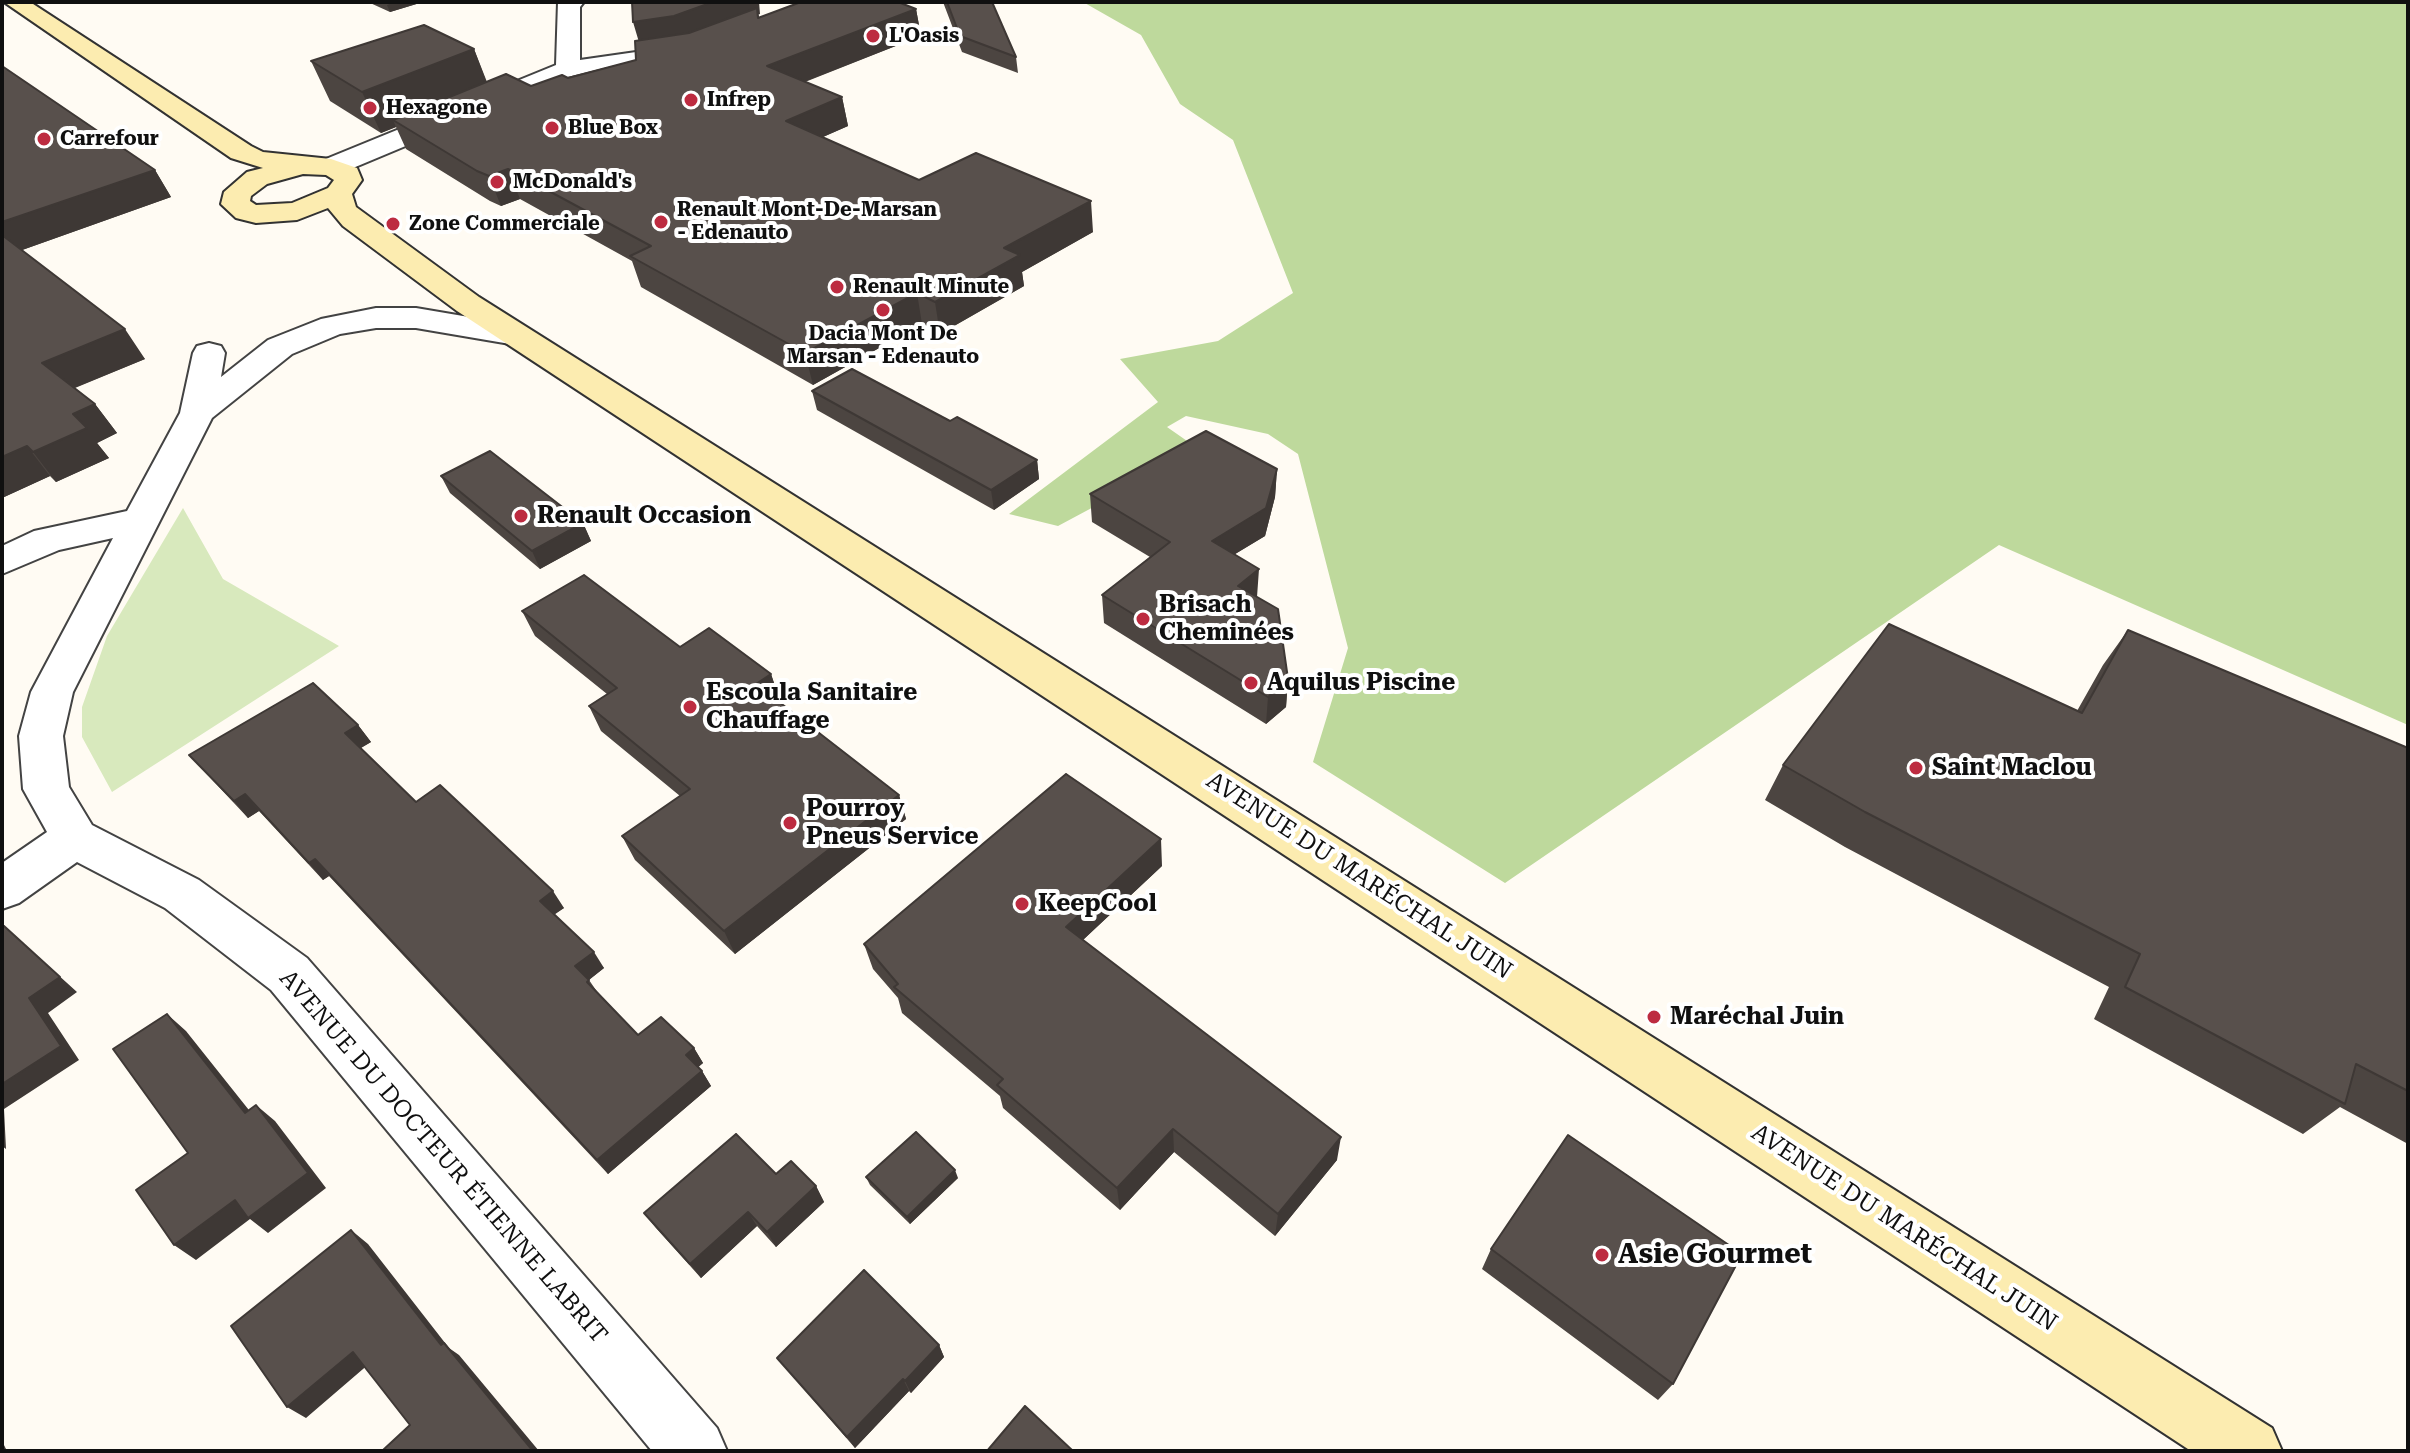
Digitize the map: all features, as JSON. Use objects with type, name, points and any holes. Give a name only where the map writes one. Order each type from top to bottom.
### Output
[{"type":"main road","points":[[15,2],[241,152],[256,159],[324,175]]},
{"type":"main road","points":[[2,13],[232,169],[246,185]]},
{"type":"main road","points":[[271,172],[324,175],[313,206],[282,213],[256,214],[240,208],[234,199],[246,185],[271,172]]},
{"type":"main road","name":"AVENUE DU MARÉCHAL JUIN","points":[[324,175],[343,210],[353,220],[468,304],[2249,1451]]},
{"type":"main road","name":"AVENUE DU MARÉCHAL JUIN","points":[[282,213],[324,230],[468,304]]},
{"type":"street","points":[[568,69],[569,3],[573,2]]},
{"type":"street","points":[[324,175],[441,121],[568,69],[687,53],[716,42]]},
{"type":"street","points":[[197,413],[280,347],[332,326],[365,319],[416,318],[516,335]]},
{"type":"street","points":[[2,889],[75,838],[46,789],[41,736],[52,692],[197,413],[209,353]]},
{"type":"street","points":[[2,561],[48,540],[142,520]]},
{"type":"street","name":"AVENUE DU DOCTEUR ÉTIENNE LABRIT","points":[[75,838],[182,894],[289,974],[694,1451]]},
{"type":"green space","points":[[1083,2],[2408,2],[2408,725],[1999,545],[1505,883],[1313,762],[1348,648],[1298,454],[1268,434],[1186,416],[1167,427],[1200,450],[1058,526],[1009,514],[1158,402],[1120,359],[1218,341],[1293,293],[1233,140],[1180,104],[1141,35]]},
{"type":"green space","points":[[183,508],[223,579],[339,646],[112,792],[82,737],[82,707],[107,636]]},
{"type":"building","points":[[632,2],[713,2],[674,16],[633,22]]},
{"type":"building","points":[[801,2],[898,2],[916,9],[767,66],[842,97],[786,121],[919,180],[976,153],[1091,201],[1004,248],[1020,255],[935,302],[917,293],[805,353],[630,256],[651,246],[508,169],[489,176],[477,171],[393,120],[506,74],[531,86],[562,75],[568,78],[636,60],[635,41],[689,33],[757,8],[758,18]]},
{"type":"building","points":[[947,2],[992,2],[1016,57],[960,36]]},
{"type":"building","points":[[424,25],[474,49],[362,92],[311,61]]},
{"type":"building","name":"Carrefour","points":[[2,66],[155,170],[2,222]]},
{"type":"building","points":[[2,235],[125,329],[42,363],[95,404],[73,414],[87,428],[33,452],[27,446],[2,457]]},
{"type":"building","points":[[852,369],[950,421],[957,417],[1037,460],[991,490],[812,391]]},
{"type":"building","points":[[1206,431],[1277,469],[1266,508],[1212,541],[1259,569],[1238,586],[1278,609],[1288,679],[1268,697],[1102,595],[1170,542],[1090,494]]},
{"type":"building","points":[[490,451],[583,523],[532,551],[441,476]]},
{"type":"building","points":[[584,575],[680,647],[709,628],[771,674],[756,684],[899,795],[724,931],[622,836],[690,789],[589,706],[617,688],[522,611]]},
{"type":"building","points":[[1889,624],[2082,713],[2128,630],[2408,748],[2408,1091],[2356,1064],[2345,1104],[2125,987],[2140,954],[1865,812],[1783,765]]},
{"type":"building","points":[[313,683],[358,725],[345,733],[416,802],[440,785],[553,891],[540,901],[594,952],[575,966],[638,1035],[661,1017],[694,1048],[686,1055],[702,1071],[597,1160],[315,859],[309,863],[245,794],[234,801],[189,755]]},
{"type":"building","points":[[1066,774],[1161,839],[1066,927],[1341,1137],[1278,1214],[1173,1129],[1117,1188],[997,1085],[1003,1079],[894,987],[898,984],[864,944]]},
{"type":"building","points":[[4,926],[60,977],[29,998],[61,1046],[2,1084],[2,928]]},
{"type":"building","points":[[167,1014],[245,1113],[256,1105],[308,1173],[248,1218],[235,1200],[174,1245],[136,1190],[188,1153],[113,1049]]},
{"type":"building","points":[[916,1132],[955,1170],[907,1217],[866,1177]]},
{"type":"building","points":[[736,1134],[776,1174],[791,1161],[816,1186],[767,1232],[748,1212],[690,1264],[644,1213]]},
{"type":"building","points":[[1568,1135],[1742,1254],[1673,1384],[1491,1249]]},
{"type":"building","points":[[351,1230],[441,1345],[444,1343],[533,1451],[382,1451],[410,1425],[353,1352],[287,1407],[231,1326]]},
{"type":"building","points":[[864,1270],[939,1345],[847,1437],[777,1358]]},
{"type":"building","points":[[1025,1406],[1073,1451],[987,1451]]},
{"type":"place","name":"L'Oasis","points":[[873,36]]},
{"type":"place","name":"Infrep","points":[[691,100]]},
{"type":"place","name":"Hexagone","points":[[370,108]]},
{"type":"place","name":"Blue Box","points":[[552,128]]},
{"type":"place","name":"Carrefour","points":[[44,139]]},
{"type":"place","name":"McDonald's","points":[[497,182]]},
{"type":"place","name":"Renault Mont-De-Marsan - Edenauto","points":[[661,222]]},
{"type":"place","name":"Zone Commerciale","points":[[393,224]]},
{"type":"place","name":"Renault Minute","points":[[837,287]]},
{"type":"place","name":"Dacia Mont De Marsan - Edenauto","points":[[883,310]]},
{"type":"place","name":"Renault Occasion","points":[[521,516]]},
{"type":"place","name":"Brisach Cheminées","points":[[1143,619]]},
{"type":"place","name":"Aquilus Piscine","points":[[1251,683]]},
{"type":"place","name":"Escoula Sanitaire Chauffage","points":[[690,707]]},
{"type":"place","name":"Saint Maclou","points":[[1916,768]]},
{"type":"place","name":"Pourroy Pneus Service","points":[[790,823]]},
{"type":"place","name":"KeepCool","points":[[1022,904]]},
{"type":"place","name":"Maréchal Juin","points":[[1654,1017]]},
{"type":"place","name":"Asie Gourmet","points":[[1602,1255]]}]
